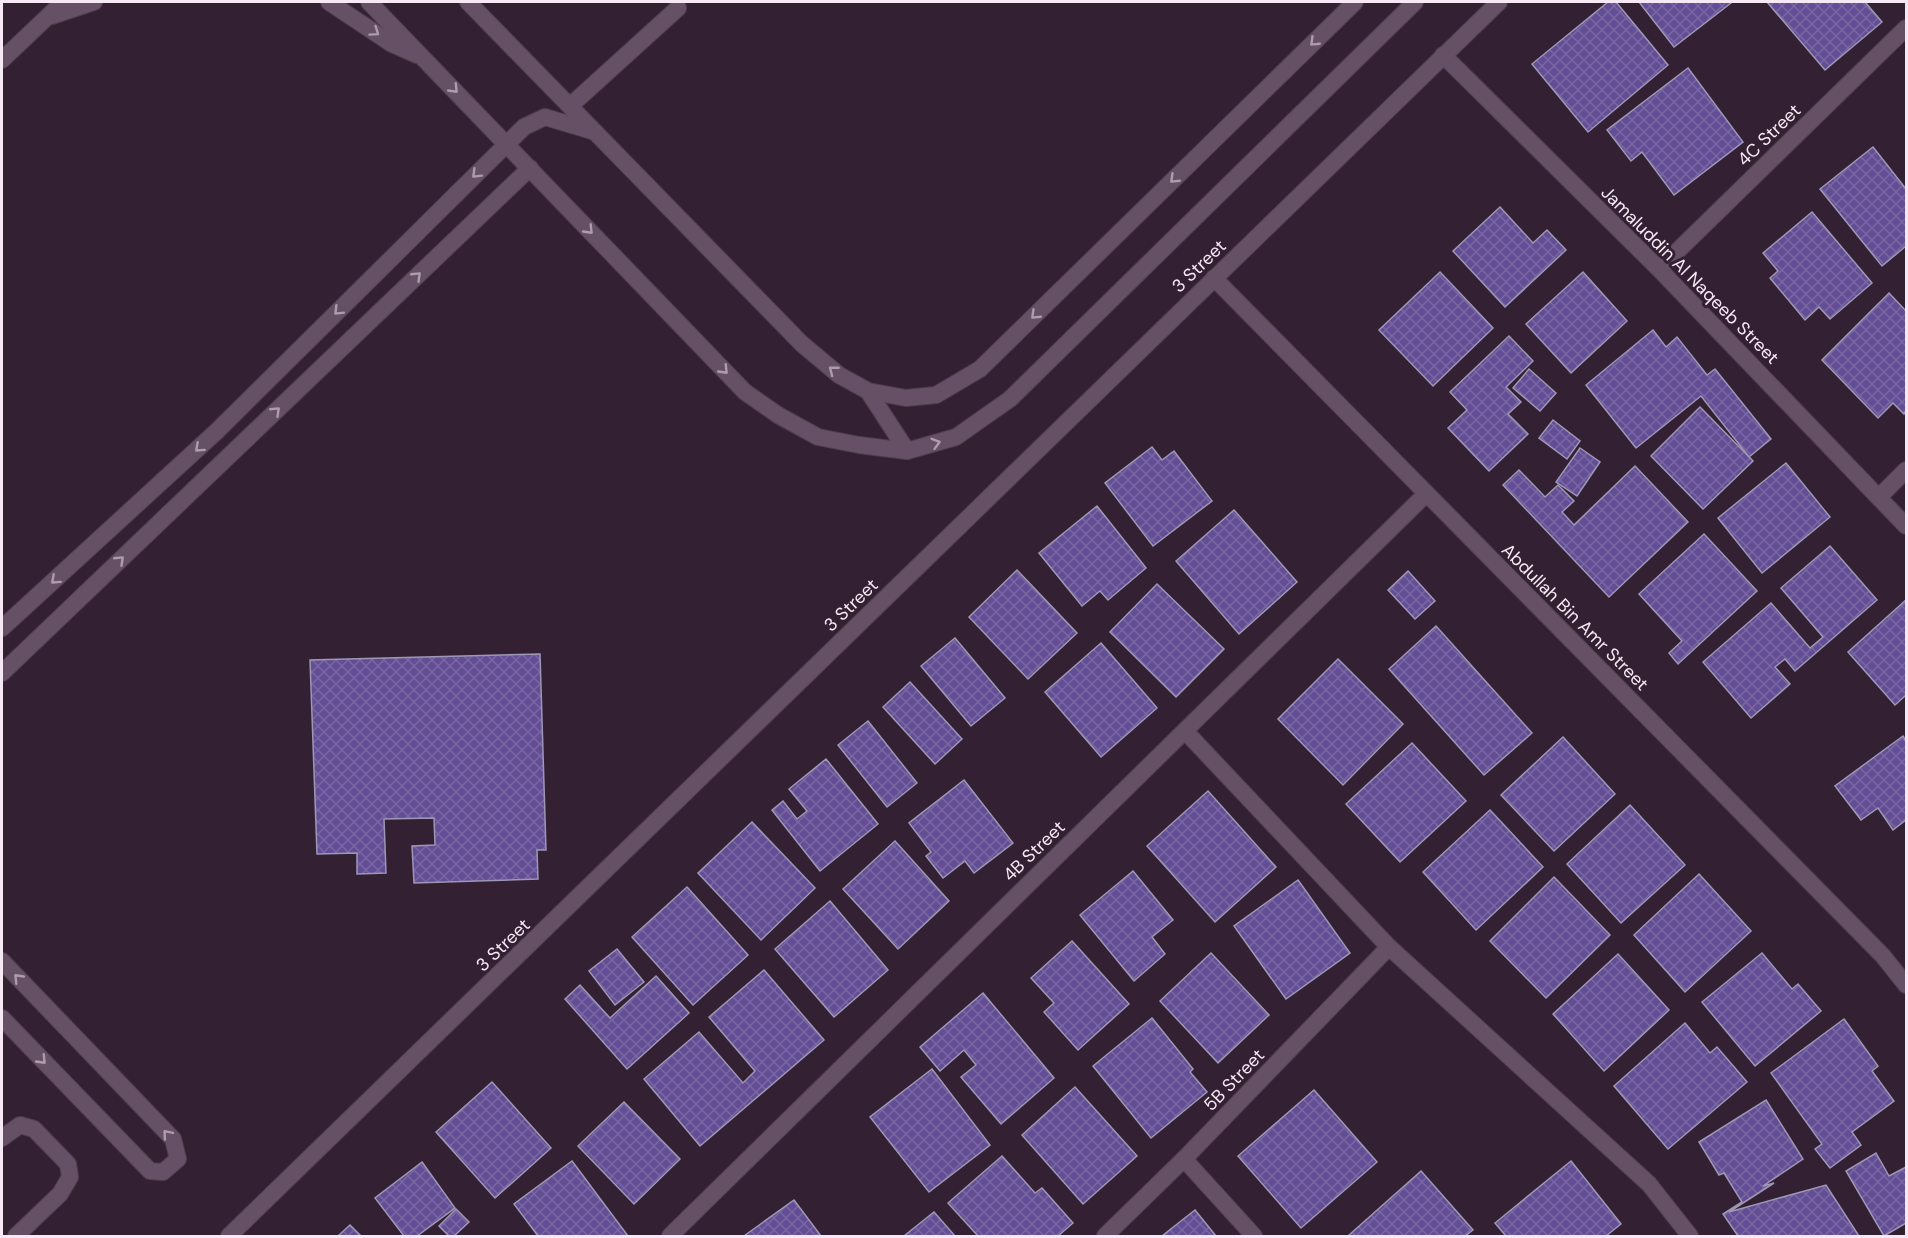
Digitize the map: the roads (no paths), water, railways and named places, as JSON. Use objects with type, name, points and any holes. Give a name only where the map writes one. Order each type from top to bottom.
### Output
[{"type":"street","points":[[2,60],[63,2]]},
{"type":"street","points":[[45,18],[94,2]]},
{"type":"street","points":[[329,2],[392,44],[424,58]]},
{"type":"street","points":[[369,2],[745,392],[778,415],[818,437],[907,451],[956,437],[1010,399],[1415,2]]},
{"type":"street","points":[[468,2],[802,344],[839,375],[868,391],[906,398],[936,394],[980,369],[1355,2]]},
{"type":"street","name":"3 Street","points":[[229,1236],[1499,2]]},
{"type":"street","points":[[570,106],[678,8]]},
{"type":"street","name":"4C Street","points":[[1659,269],[1906,28]]},
{"type":"street","name":"Jamaluddin Al Naqeeb Street","points":[[1443,55],[1659,269],[1906,526]]},
{"type":"street","points":[[2,628],[218,431],[524,127],[545,117],[595,132]]},
{"type":"street","points":[[2,673],[530,168]]},
{"type":"street","name":"Abdullah Bin Amr Street","points":[[1214,278],[1883,956],[1906,985]]},
{"type":"street","points":[[868,391],[907,451]]},
{"type":"street","points":[[1879,497],[1906,470]]},
{"type":"street","name":"4B Street","points":[[670,1236],[1426,494]]},
{"type":"street","points":[[1185,731],[1389,947],[1649,1184],[1690,1236]]},
{"type":"street","name":"5B Street","points":[[1105,1236],[1184,1160],[1389,947]]},
{"type":"street","points":[[2,961],[173,1139],[178,1160],[163,1172],[150,1171],[2,1018]]},
{"type":"street","points":[[2,1138],[20,1125],[34,1128],[68,1164],[70,1177],[60,1194],[16,1236]]},
{"type":"street","points":[[1184,1160],[1254,1236]]}]
